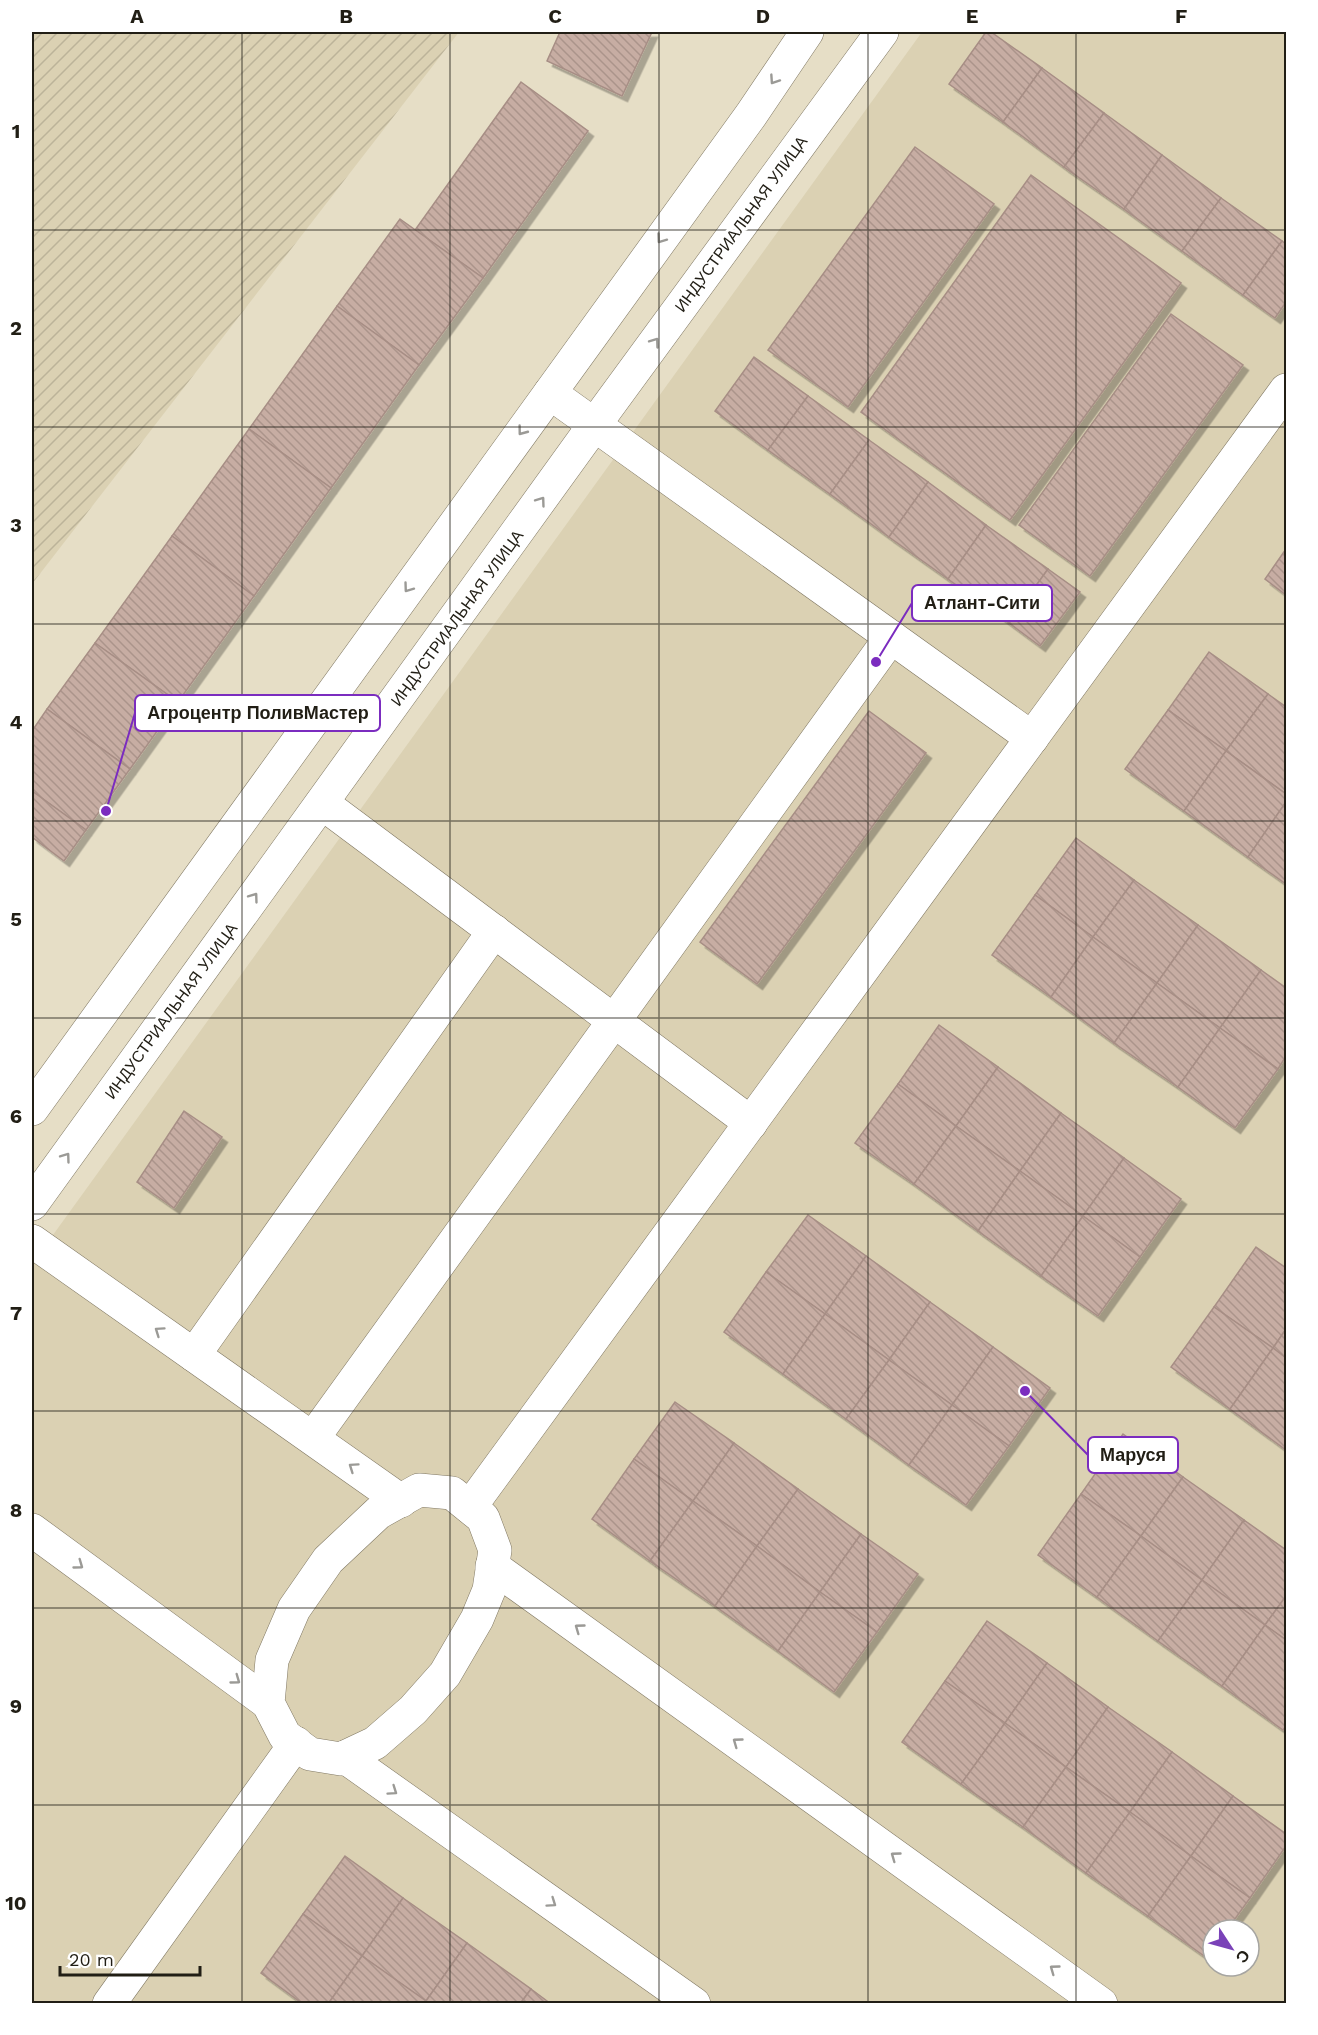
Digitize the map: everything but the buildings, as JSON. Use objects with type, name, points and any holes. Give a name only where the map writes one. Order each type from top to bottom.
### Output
[{"type":"street","points":[[32,1109],[751,115],[807,32]]},
{"type":"street","name":"ИНДУСТРИАЛЬНАЯ УЛИЦА","points":[[32,1204],[595,424],[882,32]]},
{"type":"street","points":[[470,1508],[1287,390]]},
{"type":"street","points":[[550,393],[1032,738]]},
{"type":"street","points":[[313,1438],[891,637]]},
{"type":"street","points":[[322,803],[751,1123]]},
{"type":"street","points":[[194,1355],[494,931]]},
{"type":"street","points":[[32,1241],[401,1501]]},
{"type":"street","points":[[32,1530],[268,1703],[285,1736],[310,1754],[341,1759],[375,1743],[413,1710],[445,1674],[477,1618],[489,1590],[495,1550],[483,1518],[452,1493],[419,1490],[378,1513],[328,1560],[294,1609],[272,1660],[268,1703]]},
{"type":"street","points":[[492,1566],[1101,2004]]},
{"type":"street","points":[[109,2004],[296,1743]]},
{"type":"street","points":[[345,1757],[694,2004]]},
{"type":"shaded area","points":[[32,32],[459,32],[32,584]]},
{"type":"shaded area","points":[[922,32],[1286,32],[1286,2003],[32,2004],[32,1264]]},
{"type":"place","name":"Атлант-Сити","points":[[876,662]]},
{"type":"place","name":"Агроцентр ПоливМастер","points":[[106,811]]},
{"type":"place","name":"Маруся","points":[[1025,1391]]}]
